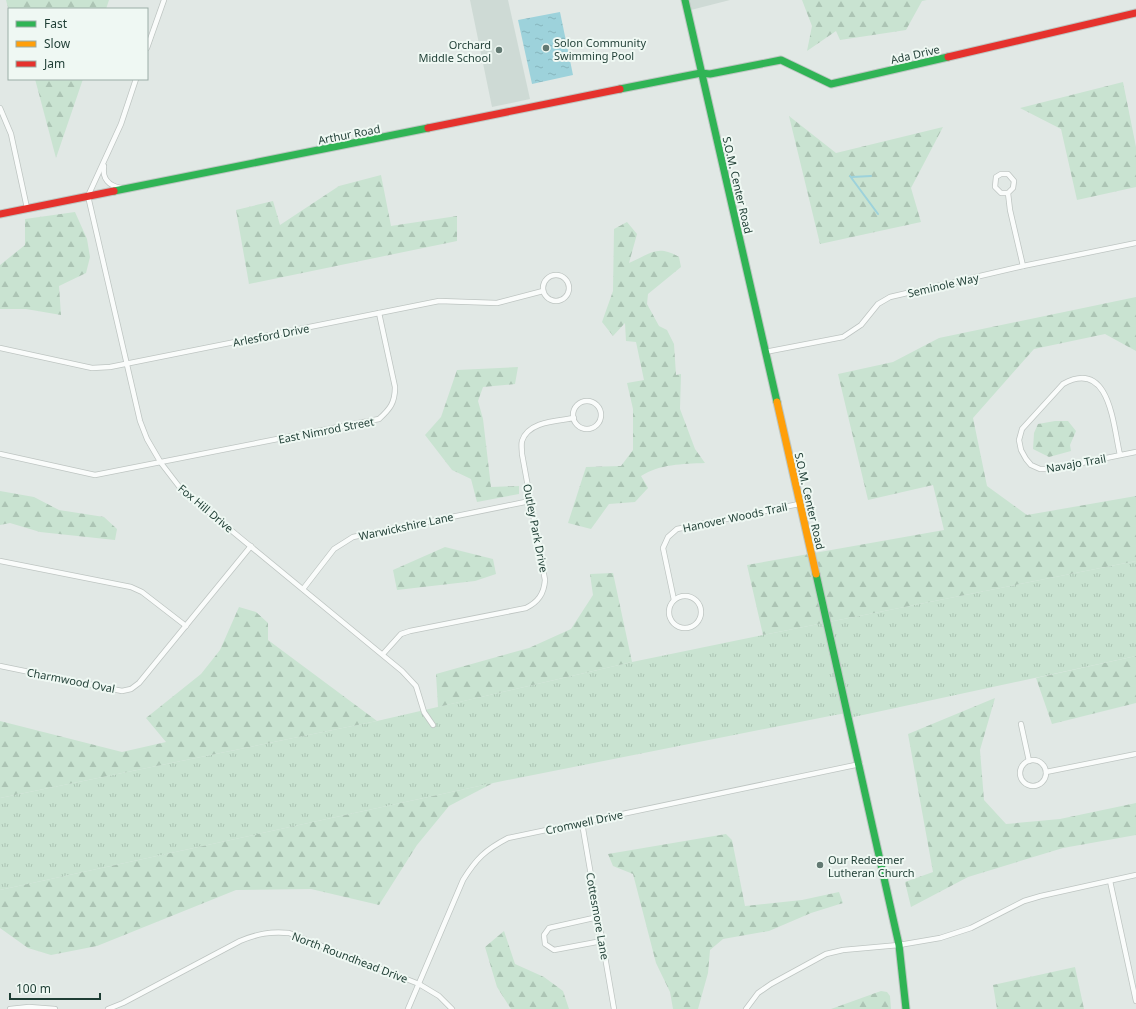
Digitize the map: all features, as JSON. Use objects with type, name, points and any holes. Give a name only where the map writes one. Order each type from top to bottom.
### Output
[{"type":"street","points":[[148,45],[164,0]]},
{"type":"street","name":"S.O.M. Center Road","points":[[685,0],[799,504],[860,764],[899,945],[906,1009]]},
{"type":"street","name":"Ada Drive","points":[[701,73],[710,74],[782,60],[832,84],[1136,13]]},
{"type":"street","name":"Arthur Road","points":[[0,214],[88,196],[129,190],[701,73]]},
{"type":"street","points":[[88,196],[121,124],[136,80]]},
{"type":"street","points":[[0,108],[11,134],[27,208]]},
{"type":"street","points":[[104,161],[103,171],[110,185],[129,190]]},
{"type":"street","points":[[1001,174],[1008,174],[1014,181],[1013,188],[1008,193],[1001,193],[995,186],[994,180],[1001,174]]},
{"type":"street","points":[[1008,193],[1010,210],[1023,266]]},
{"type":"street","name":"Fox Hill Drive","points":[[88,196],[140,420],[147,439],[161,463],[181,489],[383,654],[416,686],[424,712],[433,724]]},
{"type":"street","name":"Seminole Way","points":[[765,352],[843,337],[861,325],[878,304],[890,297],[1023,266],[1136,243]]},
{"type":"street","points":[[552,275],[563,277],[568,284],[567,296],[560,301],[548,298],[543,291],[545,280],[552,275]]},
{"type":"street","name":"Arlesford Drive","points":[[0,348],[92,368],[126,364],[447,300],[505,302],[543,291]]},
{"type":"street","name":"East Nimrod Street","points":[[0,454],[95,475],[379,419],[389,410],[395,399],[395,387],[379,313]]},
{"type":"street","name":"Navajo Trail","points":[[1120,455],[1107,399],[1100,384],[1084,377],[1070,380],[1063,384],[1022,429],[1019,440],[1026,459],[1040,469],[1052,469],[1136,452]]},
{"type":"street","points":[[585,402],[597,406],[601,414],[599,423],[591,428],[582,428],[578,426],[574,418],[575,409],[581,403],[585,402]]},
{"type":"street","name":"Outley Park Drive","points":[[383,654],[401,634],[410,631],[526,608],[534,604],[544,591],[545,580],[522,454],[522,441],[528,432],[538,425],[574,418]]},
{"type":"street","name":"Warwickshire Lane","points":[[303,589],[334,549],[353,537],[530,501]]},
{"type":"street","name":"Hanover Woods Trail","points":[[674,600],[678,597],[688,596],[698,601],[702,611],[699,621],[695,625],[685,628],[680,627],[671,620],[669,610],[674,600],[663,548],[668,537],[676,529],[799,504]]},
{"type":"street","name":"Charmwood Oval","points":[[0,666],[122,690],[131,689],[139,684],[251,546]]},
{"type":"street","points":[[0,561],[131,587],[145,594],[186,626]]},
{"type":"street","points":[[1021,724],[1029,761]]},
{"type":"street","points":[[1046,772],[1136,754]]},
{"type":"street","points":[[1029,761],[1041,762],[1046,772],[1046,777],[1041,784],[1032,787],[1024,783],[1020,775],[1022,766],[1029,761]]},
{"type":"street","name":"Cromwell Drive","points":[[408,1009],[463,880],[473,864],[483,853],[508,838],[860,764]]},
{"type":"street","name":"Cottesmore Lane","points":[[582,823],[614,1009]]},
{"type":"street","points":[[746,1009],[758,993],[771,984],[826,954],[843,950],[899,945],[940,938],[971,928],[1024,901],[1136,875]]},
{"type":"street","points":[[1110,881],[1136,1001]]},
{"type":"street","points":[[598,917],[549,928],[544,935],[544,940],[545,944],[554,950],[602,941]]},
{"type":"street","name":"North Roundhead Drive","points":[[108,1009],[123,1003],[240,941],[256,934],[272,932],[289,933],[419,984],[439,996],[452,1009]]},
{"type":"street","points":[[10,1009],[29,1007],[55,1009]]},
{"type":"shaded area","name":"Orchard Middle School","points":[[470,0],[508,0],[530,99],[492,107]]},
{"type":"shaded area","points":[[685,0],[730,0],[687,11]]},
{"type":"green space","points":[[6,0],[109,0],[106,8],[8,8]]},
{"type":"green space","points":[[802,0],[927,0],[922,1],[906,30],[840,40],[836,31],[807,51],[812,26]]},
{"type":"green space","points":[[35,80],[83,80],[56,158]]},
{"type":"green space","points":[[1123,82],[1136,147],[1136,187],[1077,200],[1061,129],[1020,108]]},
{"type":"green space","points":[[789,116],[836,153],[943,127],[911,188],[921,222],[820,244]]},
{"type":"green space","points":[[381,175],[391,226],[457,216],[457,241],[249,284],[236,210],[273,201],[280,225],[339,186]]},
{"type":"green space","points":[[75,212],[87,239],[90,257],[86,273],[59,286],[61,315],[26,309],[0,309],[0,265],[25,245],[25,219]]},
{"type":"green space","points":[[627,222],[637,234],[629,263],[648,254],[659,251],[665,251],[679,257],[681,267],[648,294],[647,304],[659,326],[667,330],[674,344],[676,375],[681,374],[680,409],[695,449],[705,463],[680,464],[664,467],[641,476],[648,488],[635,502],[609,504],[591,529],[568,523],[586,467],[621,466],[633,450],[633,409],[627,383],[644,380],[636,342],[626,341],[625,323],[613,336],[602,322],[613,291],[614,229]]},
{"type":"green space","points":[[1136,297],[1136,351],[1105,334],[1034,349],[973,418],[987,486],[1027,515],[1136,496],[1136,561],[763,635],[747,565],[944,530],[933,485],[868,500],[838,374],[893,362],[939,338]]},
{"type":"green space","points":[[518,367],[515,384],[483,387],[478,401],[483,419],[491,487],[519,486],[519,494],[477,502],[471,479],[452,470],[425,435],[441,417],[457,370]]},
{"type":"green space","points":[[1055,421],[1068,421],[1076,431],[1070,445],[1071,451],[1049,457],[1033,449],[1034,433],[1038,424]]},
{"type":"green space","points":[[0,491],[34,497],[59,510],[104,517],[117,529],[115,540],[40,532],[10,523],[0,525]]},
{"type":"green space","points":[[445,547],[493,559],[496,574],[475,581],[397,590],[393,570]]},
{"type":"green space","points":[[1136,561],[1136,656],[849,718],[847,713],[835,715],[493,783],[0,890],[0,798],[377,721],[632,662]]},
{"type":"green space","points":[[613,573],[632,662],[438,707],[436,674],[529,648],[571,629],[593,595],[590,574]]},
{"type":"green space","points":[[239,607],[256,612],[268,623],[268,640],[377,721],[0,798],[0,721],[122,752],[166,742],[146,718],[201,674],[220,650]]},
{"type":"green space","points":[[1136,656],[1136,703],[1052,724],[1036,678]]},
{"type":"green space","points":[[995,698],[980,750],[984,800],[1006,824],[1060,819],[1136,803],[1136,835],[1063,848],[968,877],[911,907],[905,882],[933,872],[908,734]]},
{"type":"green space","points":[[493,783],[449,806],[417,845],[379,905],[311,889],[236,890],[97,946],[51,955],[28,948],[0,928],[0,890]]},
{"type":"green space","points":[[726,834],[732,840],[745,906],[802,900],[839,892],[843,903],[811,913],[769,931],[723,939],[710,950],[708,973],[698,1009],[673,1009],[670,992],[656,963],[633,874],[613,866],[608,854]]},
{"type":"green space","points":[[504,931],[515,964],[544,977],[563,991],[569,1009],[511,1009],[497,987],[485,947]]},
{"type":"green space","points":[[1075,967],[1084,1009],[997,1009],[993,985]]},
{"type":"green space","points":[[881,991],[887,992],[890,996],[891,1009],[831,1009]]},
{"type":"water","name":"Solon Community Swimming Pool","points":[[560,12],[573,75],[532,84],[518,20]]},
{"type":"waterway","points":[[850,176],[878,214]]},
{"type":"waterway","points":[[852,177],[871,176]]},
{"type":"traffic: fast","points":[[685,0],[777,402]]},
{"type":"traffic: fast","points":[[620,89],[701,73],[710,74],[781,60],[831,84],[948,57]]},
{"type":"traffic: fast","points":[[114,191],[428,128]]},
{"type":"traffic: fast","points":[[816,574],[899,945],[906,1009]]},
{"type":"traffic: slow","points":[[777,402],[816,574]]},
{"type":"traffic: jam","points":[[948,57],[1136,13]]},
{"type":"traffic: jam","points":[[428,128],[620,89]]},
{"type":"traffic: jam","points":[[0,214],[114,191]]},
{"type":"place","name":"Solon Community Swimming Pool","points":[[546,48]]},
{"type":"place","name":"Orchard Middle School","points":[[499,50]]},
{"type":"place","name":"Our Redeemer Lutheran Church","points":[[820,865]]}]
